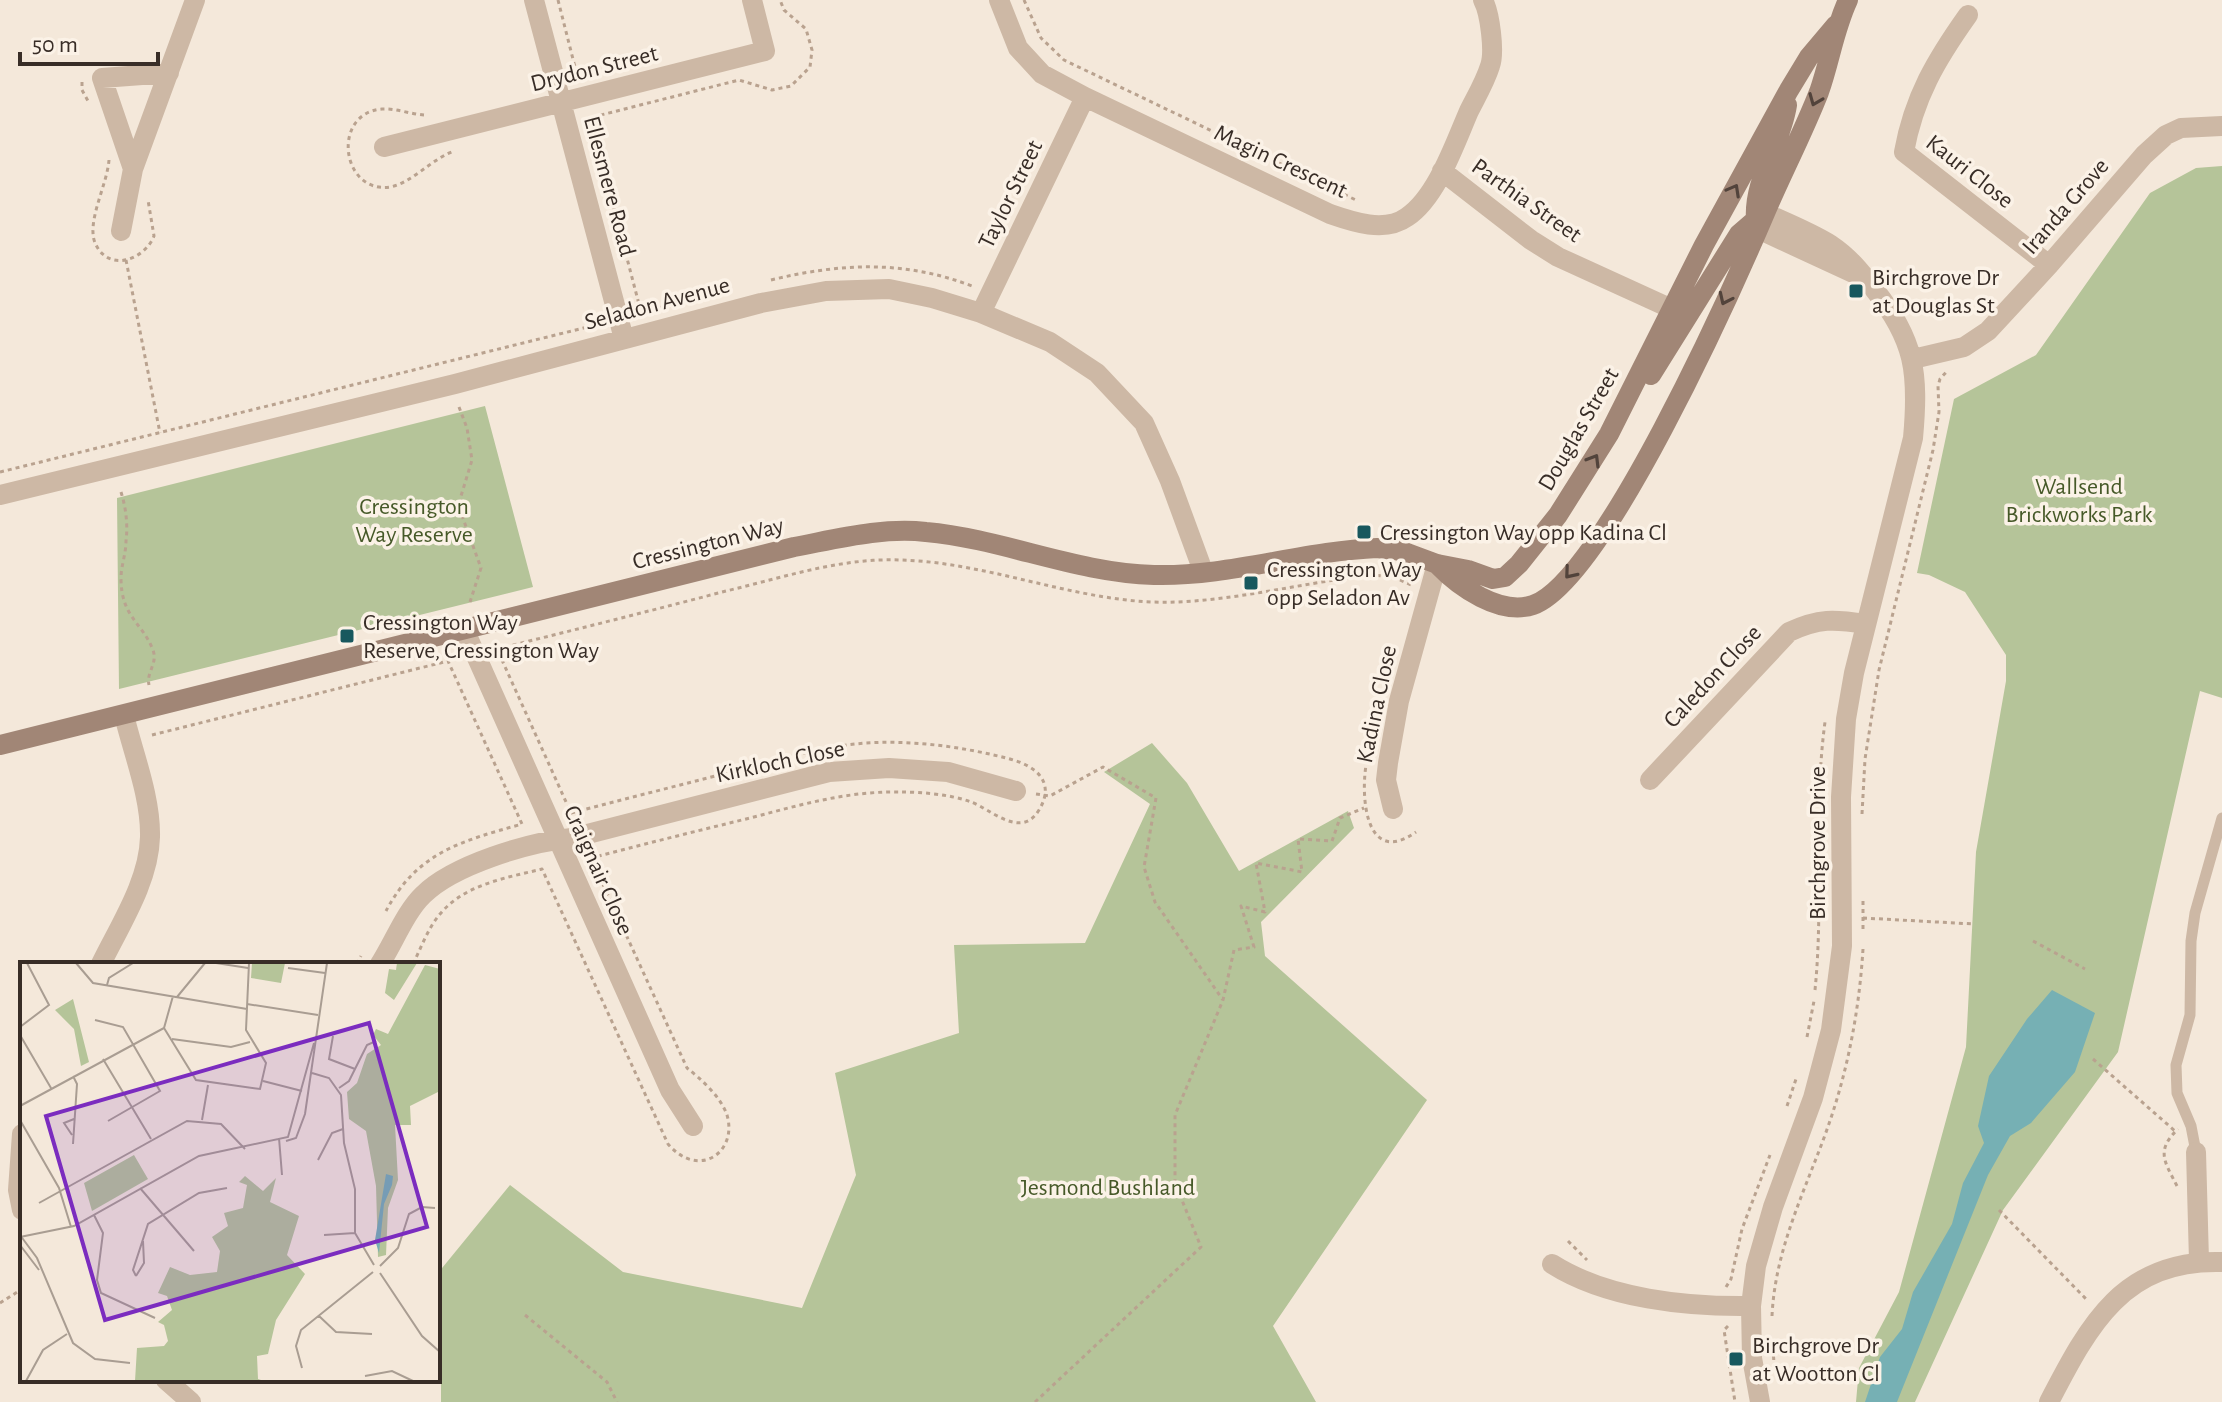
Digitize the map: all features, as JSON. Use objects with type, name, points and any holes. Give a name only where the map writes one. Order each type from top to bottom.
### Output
[{"type":"street","points":[[121,231],[133,169],[195,0]]},
{"type":"street","name":"Ellesmere Road","points":[[534,0],[624,339]]},
{"type":"street","name":"Drydon Street","points":[[384,147],[765,51],[752,0]]},
{"type":"street","name":"Magin Crescent","points":[[999,0],[1018,48],[1042,74],[1330,214],[1360,224],[1385,224],[1406,219],[1422,204],[1442,171],[1492,64],[1489,11],[1483,0]]},
{"type":"street","name":"Douglas Street","points":[[1437,564],[1464,587],[1509,607],[1534,604],[1565,580],[1607,523],[1648,456],[1760,220],[1819,91],[1836,25],[1848,0]]},
{"type":"street","name":"Kauri Close","points":[[1968,15],[1935,61],[1910,121],[1904,152],[2049,265]]},
{"type":"street","name":"Douglas Street","points":[[1437,564],[1493,579],[1508,574],[1558,515],[1609,434],[1789,90],[1809,57],[1836,25]]},
{"type":"street","points":[[133,169],[102,78],[169,73]]},
{"type":"street","points":[[1609,434],[1668,349],[1739,234],[1760,220],[1758,191],[1782,130],[1789,90]]},
{"type":"street","name":"Taylor Street","points":[[981,313],[1085,97]]},
{"type":"street","name":"Iranda Grove","points":[[1913,359],[1964,347],[1988,331],[2144,155],[2166,135],[2181,128],[2222,126]]},
{"type":"street","name":"Parthia Street","points":[[1442,171],[1531,240],[1558,257],[1672,309]]},
{"type":"street","name":"Birchgrove Drive","points":[[1760,220],[1844,268],[1875,290],[1903,329],[1913,359],[1916,404],[1913,438],[1854,673],[1843,757],[1842,946],[1836,1003],[1818,1085],[1756,1266],[1751,1306],[1752,1358],[1760,1402]]},
{"type":"street","name":"Seladon Avenue","points":[[0,495],[395,399],[761,303],[826,291],[889,289],[981,313],[1050,342],[1097,373],[1144,423],[1170,481],[1203,571]]},
{"type":"street","name":"Cressington Way","points":[[0,745],[794,547],[869,533],[927,532],[1120,572],[1153,575],[1377,548],[1402,551],[1437,564]]},
{"type":"street","name":"Kadina Close","points":[[1393,809],[1386,780],[1399,701],[1437,564]]},
{"type":"street","name":"Caledon Close","points":[[1650,780],[1789,632],[1808,623],[1829,619],[1866,624]]},
{"type":"street","name":"Craignair Close","points":[[465,631],[670,1090],[693,1126]]},
{"type":"street","points":[[102,962],[145,869],[150,836],[145,798],[124,715]]},
{"type":"street","name":"Kirkloch Close","points":[[380,958],[421,897],[450,874],[542,841],[572,838],[829,772],[889,768],[948,772],[1016,791]]},
{"type":"street","points":[[2196,1152],[2199,1261]]},
{"type":"street","points":[[20,1162],[20,1200]]},
{"type":"street","points":[[2049,1402],[2095,1318],[2131,1285],[2163,1270],[2199,1261],[2222,1262]]},
{"type":"street","points":[[1552,1264],[1572,1277],[1600,1288],[1703,1305],[1751,1306]]},
{"type":"street","points":[[168,1382],[191,1402]]},
{"type":"lane","points":[[2196,1152],[2189,1121],[2177,1093],[2176,1065],[2190,1015],[2191,941],[2195,913],[2222,818]]},
{"type":"path","points":[[558,0],[576,74],[585,78]]},
{"type":"path","points":[[1024,0],[1041,38],[1064,60],[1363,203]]},
{"type":"path","points":[[591,120],[641,312],[681,303]]},
{"type":"path","points":[[148,193],[154,236],[143,255],[126,260],[160,433]]},
{"type":"path","points":[[758,283],[824,268],[866,266],[922,271],[975,288]]},
{"type":"path","points":[[0,472],[603,323]]},
{"type":"path","points":[[459,407],[467,428],[472,460],[460,510],[481,568],[469,605]]},
{"type":"path","points":[[121,492],[126,509],[127,540],[121,579],[127,613],[153,650],[155,663],[147,679],[149,685]]},
{"type":"path","points":[[542,869],[668,1144],[678,1156],[701,1163],[722,1149],[728,1135],[728,1116],[710,1090],[687,1068],[591,858],[852,794],[910,792],[957,798],[973,802],[1002,820],[1014,823],[1026,821],[1037,815],[1046,796],[1045,782],[1038,771],[1026,764],[942,746],[903,742],[866,743],[815,751],[571,813],[497,649],[810,570],[878,560],[932,561],[970,566],[1088,595],[1161,602],[1213,598],[1371,575],[1394,577],[1411,584]]},
{"type":"path","points":[[152,735],[448,661],[522,824]]},
{"type":"path","points":[[1806,1044],[1818,958],[1818,793],[1825,720]]},
{"type":"path","points":[[1016,791],[1050,796],[1103,767],[1156,798],[1144,867],[1155,902],[1223,1000]]},
{"type":"path","points":[[1035,1402],[1201,1247],[1175,1183],[1175,1115],[1223,1000],[1234,950],[1254,947],[1241,906],[1265,912],[1256,863],[1302,872],[1298,839],[1332,841],[1340,818],[1365,807],[1373,830],[1383,839],[1406,839],[1416,832]]},
{"type":"path","points":[[381,919],[404,881],[435,854],[480,835],[528,823]]},
{"type":"path","points":[[414,962],[430,929],[452,902],[487,883],[553,867]]},
{"type":"path","points":[[1863,918],[1974,924]]},
{"type":"path","points":[[2033,941],[2085,969]]},
{"type":"path","points":[[2093,1059],[2175,1131]]},
{"type":"path","points":[[1787,1107],[1800,1067]]},
{"type":"path","points":[[2179,1192],[2164,1161],[2164,1150],[2166,1141],[2189,1121]]},
{"type":"path","points":[[1719,1290],[1727,1287],[1731,1279],[1747,1215],[1774,1143]]},
{"type":"path","points":[[1999,1210],[2088,1301]]},
{"type":"path","points":[[1568,1241],[1594,1263]]},
{"type":"path","points":[[0,1303],[20,1290]]},
{"type":"path","points":[[2081,1312],[2095,1295]]},
{"type":"path","points":[[525,1315],[607,1382],[617,1402]]},
{"type":"path","points":[[1728,1326],[1724,1330],[1735,1402]]},
{"type":"green space","name":"Wallsend Brickworks Park","points":[[2222,166],[2222,698],[2200,691],[2118,1052],[2003,1210],[1915,1402],[1856,1402],[1859,1368],[1899,1292],[1966,1047],[1976,852],[2006,681],[2006,655],[1965,592],[1929,575],[1917,573],[1954,399],[2036,355],[2150,193],[2196,168]]},
{"type":"green space","name":"Cressington Way Reserve","points":[[485,406],[533,587],[119,689],[117,498]]},
{"type":"green space","name":"Jesmond Bushland","points":[[1152,743],[1187,783],[1239,871],[1348,811],[1354,828],[1261,922],[1265,956],[1427,1100],[1273,1326],[1316,1402],[441,1402],[440,1271],[510,1185],[623,1272],[802,1308],[856,1175],[835,1073],[959,1033],[954,945],[1085,943],[1150,804],[1104,772]]},
{"type":"water","points":[[2052,990],[2095,1013],[2075,1072],[2031,1123],[2010,1136],[1988,1175],[1897,1402],[1865,1402],[1880,1357],[1902,1329],[1913,1292],[1952,1224],[1963,1183],[1984,1143],[1978,1126],[1989,1076],[2027,1019]]},
{"type":"place","name":"Birchgrove Dr at Douglas St","points":[[1856,291]]},
{"type":"place","name":"Cressington Way opp Kadina Cl","points":[[1364,532]]},
{"type":"place","name":"Cressington Way opp Seladon Av","points":[[1251,583]]},
{"type":"place","name":"Cressington Way Reserve, Cressington Way","points":[[347,636]]},
{"type":"place","name":"Birchgrove Dr at Wootton Cl","points":[[1736,1359]]}]
